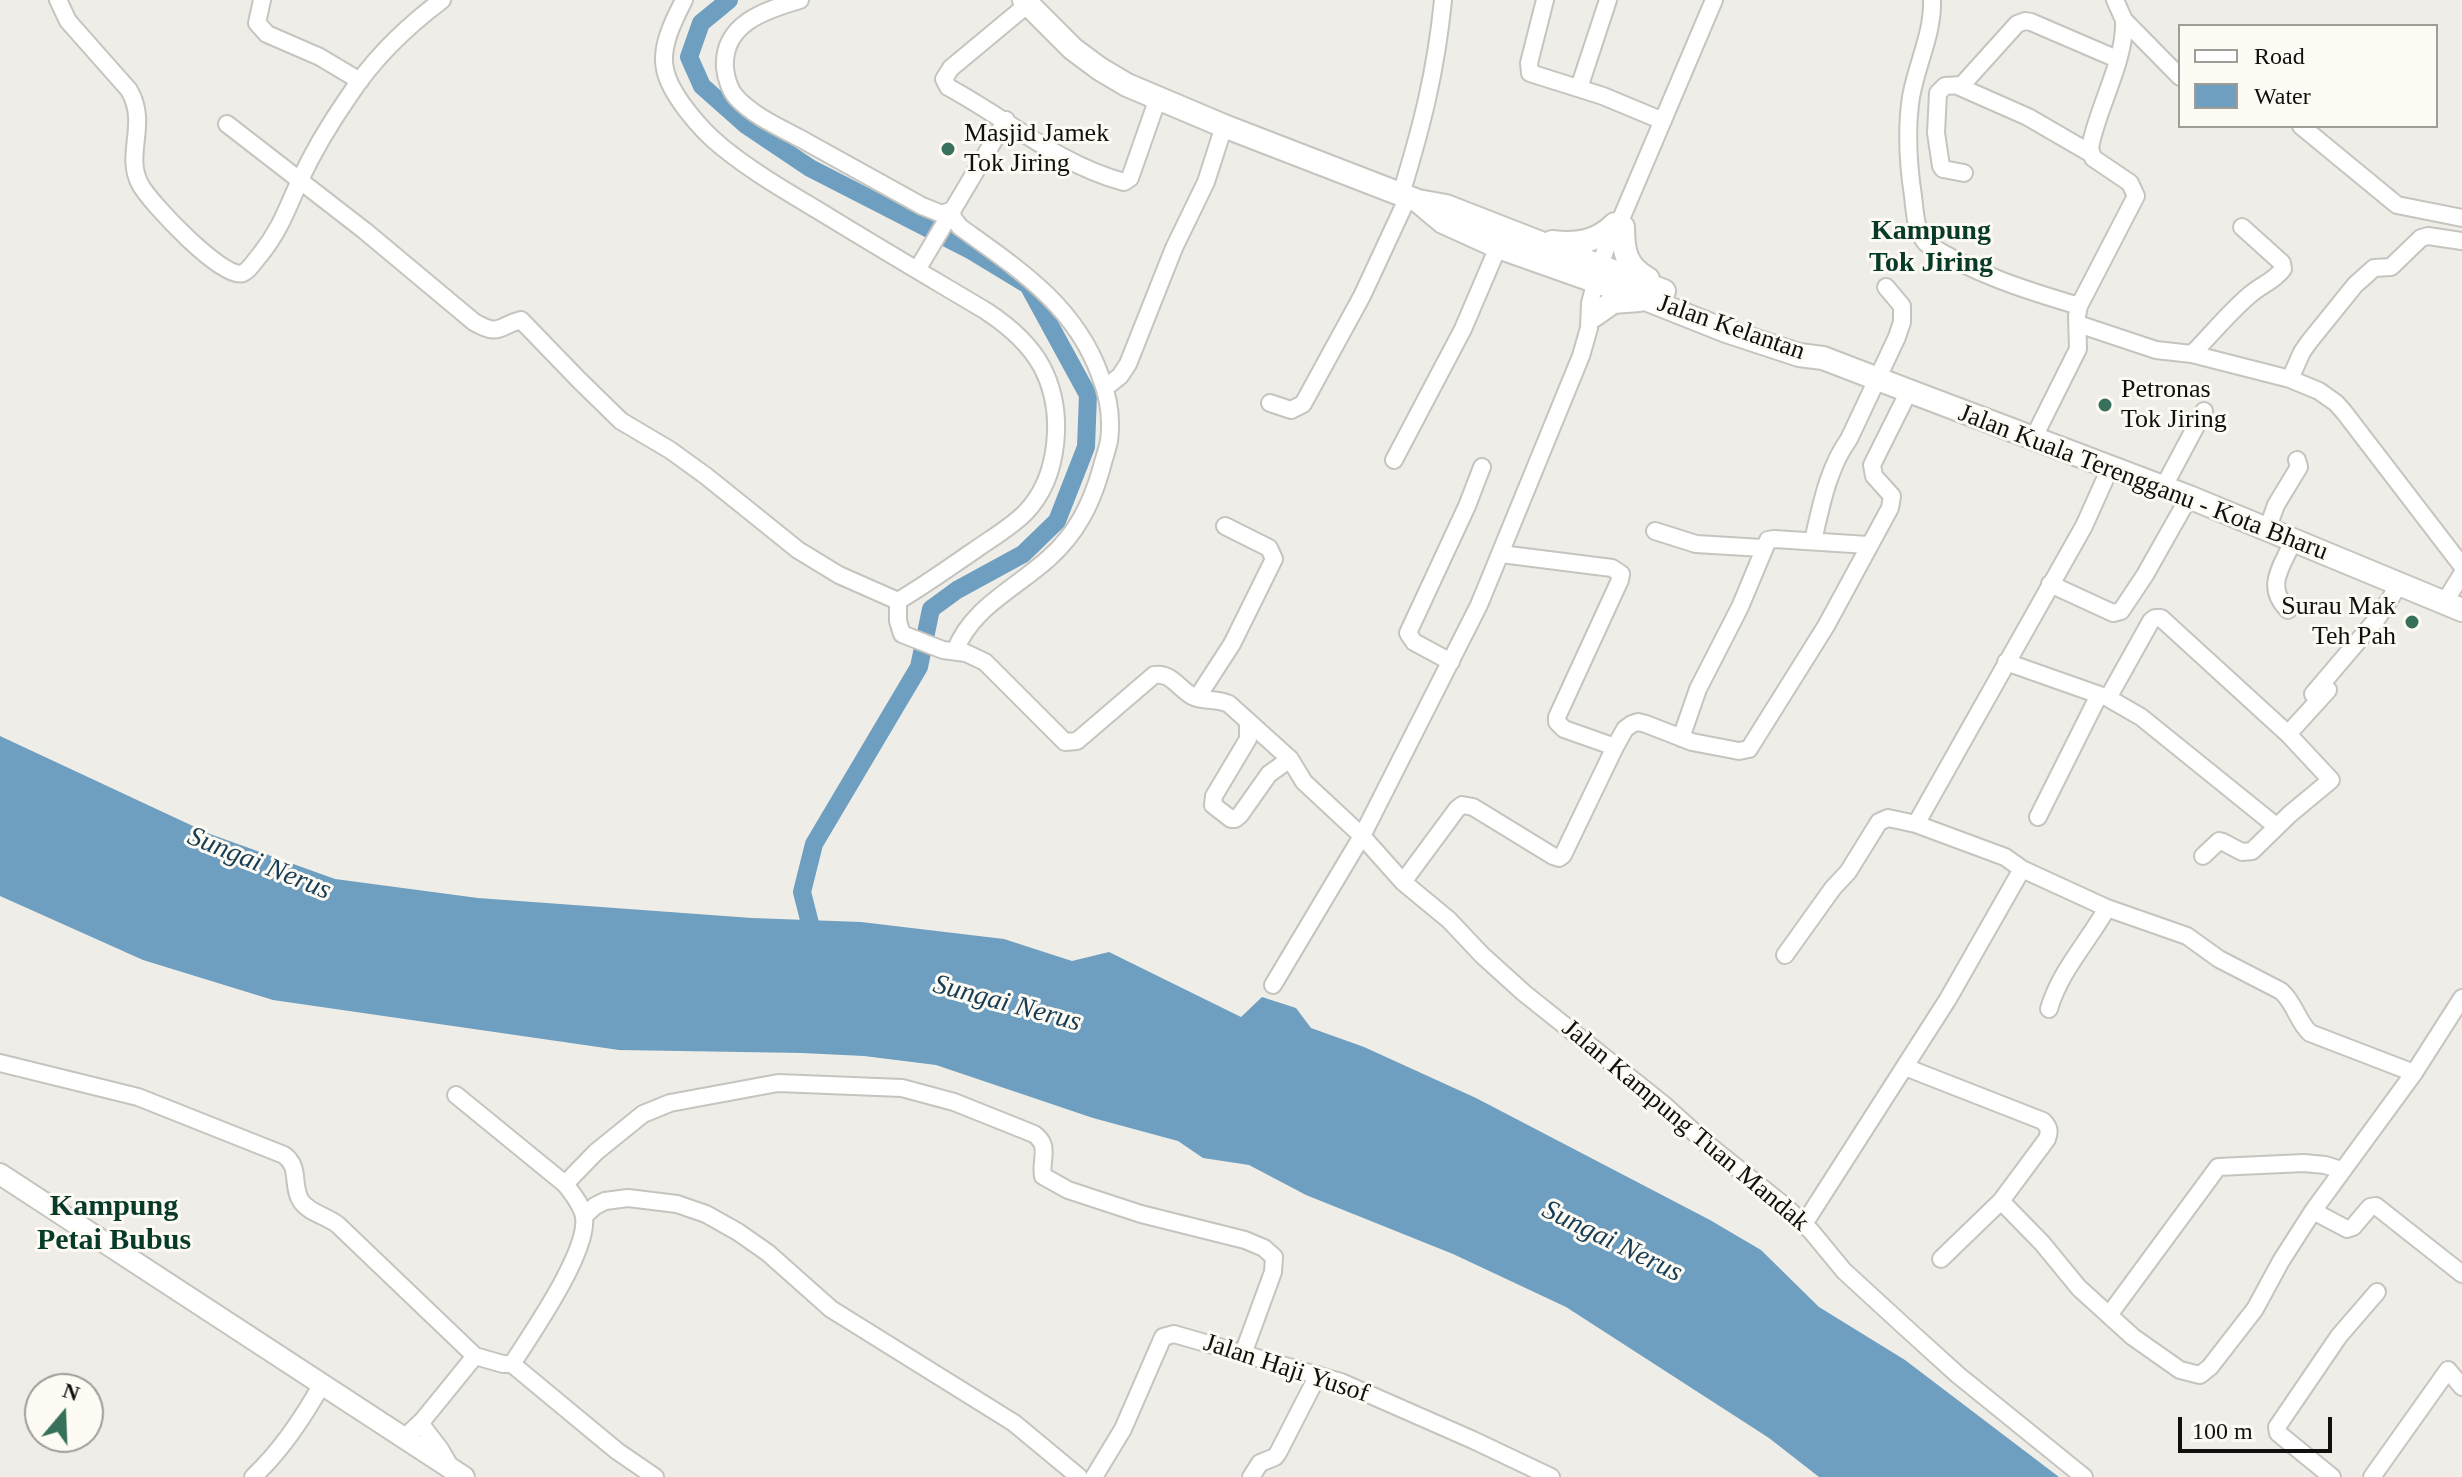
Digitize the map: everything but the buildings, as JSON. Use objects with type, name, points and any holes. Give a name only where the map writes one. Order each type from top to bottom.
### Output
[{"type":"highway","name":"Jalan Kelantan","points":[[1026,2],[1073,49],[1127,85],[1409,197],[1446,206],[1527,238],[1648,300],[1726,331],[1799,355],[1823,358]]},
{"type":"highway","name":"Jalan Kelantan","points":[[1409,197],[1443,222],[1498,247],[1571,273],[1602,275],[1678,297],[1802,345],[1823,358]]},
{"type":"highway","points":[[1527,238],[1579,243],[1604,235],[1620,223],[1628,263],[1637,273],[1678,297]]},
{"type":"highway","points":[[1571,273],[1584,291],[1591,317],[1613,302],[1648,300]]},
{"type":"highway","name":"Jalan Kuala Terengganu - Kota Bharu","points":[[1823,358],[2189,497],[2453,606]]},
{"type":"main road","points":[[0,1174],[458,1473]]},
{"type":"street","points":[[58,0],[68,21],[129,90],[135,101],[138,123],[135,166],[140,185],[179,230],[225,268],[238,274],[252,265],[278,232],[300,181],[339,110],[360,81],[403,32],[442,0]]},
{"type":"street","points":[[262,0],[257,23],[267,34],[320,57],[360,81]]},
{"type":"street","points":[[684,0],[669,35],[664,67],[671,85],[696,121],[720,146],[745,164],[1010,327],[1028,345],[1049,384],[1055,406],[1055,444],[1046,479],[1038,494],[1024,514],[898,601]]},
{"type":"street","points":[[800,0],[756,16],[737,30],[725,63],[734,95],[757,114],[909,199],[942,214],[950,213]]},
{"type":"street","points":[[1270,403],[1291,410],[1303,404],[1362,296],[1409,197],[1432,82],[1443,0]]},
{"type":"street","points":[[1545,0],[1528,70],[1535,77],[1579,88],[1663,121]]},
{"type":"street","points":[[1579,88],[1608,0]]},
{"type":"street","points":[[1273,985],[1362,836],[1451,662],[1501,554],[1581,356],[1602,275],[1620,223],[1714,0]]},
{"type":"street","points":[[1932,0],[1931,28],[1914,84],[1909,119],[1908,163],[1917,225],[1922,238],[1953,260],[1993,279],[2079,306]]},
{"type":"street","points":[[2115,0],[2124,20],[2178,75]]},
{"type":"street","points":[[1026,2],[951,68],[944,79],[948,87],[1006,120],[1050,150],[1124,182],[1130,178],[1158,98]]},
{"type":"street","points":[[2090,153],[2117,59],[2124,20]]},
{"type":"street","points":[[1960,87],[2020,21],[2031,22],[2117,59]]},
{"type":"street","points":[[1964,173],[1942,168],[1936,133],[1936,97],[1948,85],[1960,87],[2028,117],[2090,153],[2096,161],[2130,183],[2136,196],[2079,306],[2078,349],[2033,439]]},
{"type":"street","points":[[917,270],[1006,120]]},
{"type":"street","points":[[227,124],[365,231],[474,322],[494,330],[517,320],[525,322],[621,421],[670,450],[779,536],[839,575],[898,601]]},
{"type":"street","points":[[1105,388],[1120,376],[1128,364],[1174,248],[1206,182],[1224,126]]},
{"type":"street","points":[[2303,128],[2397,205],[2462,218]]},
{"type":"street","points":[[898,601],[898,621],[902,634],[949,651],[980,611],[1050,558],[1079,524],[1094,490],[1109,442],[1110,418],[1105,388],[1074,323],[1044,292],[960,227],[950,213]]},
{"type":"street","points":[[2192,354],[2252,293],[2276,278],[2283,269],[2282,263],[2242,227]]},
{"type":"street","points":[[2290,379],[2302,352],[2355,285],[2374,268],[2391,267],[2421,238],[2428,236],[2462,241]]},
{"type":"street","points":[[1394,460],[1463,329],[1498,247]]},
{"type":"street","points":[[1813,541],[1835,463],[1900,329],[1903,310],[1886,287]]},
{"type":"street","points":[[2078,324],[2156,350],[2192,354],[2290,379],[2319,391],[2336,403],[2462,566]]},
{"type":"street","points":[[1403,882],[1462,805],[1473,807],[1559,858],[1625,729],[1638,722],[1681,738],[1739,751],[1754,745],[1783,692],[1826,626],[1892,501],[1888,491],[1874,476],[1872,465],[1909,391]]},
{"type":"street","points":[[2163,488],[2204,411]]},
{"type":"street","points":[[2267,530],[2276,505],[2299,467],[2297,460]]},
{"type":"street","points":[[1451,662],[1414,642],[1408,633],[1462,518],[1482,467]]},
{"type":"street","points":[[1916,824],[2093,509],[2110,468]]},
{"type":"street","points":[[2050,584],[2113,613],[2121,611],[2189,497]]},
{"type":"street","points":[[1197,698],[1232,644],[1274,559],[1269,548],[1225,526]]},
{"type":"street","points":[[1655,531],[1696,544],[1763,548]]},
{"type":"street","points":[[1681,738],[1698,689],[1740,607],[1768,540],[1868,545]]},
{"type":"street","points":[[2288,610],[2275,591],[2275,583],[2293,541]]},
{"type":"street","points":[[1501,554],[1612,568],[1621,574],[1557,717],[1557,722],[1564,729],[1615,747]]},
{"type":"street","points":[[2453,606],[2462,574]]},
{"type":"street","points":[[2313,694],[2376,620],[2399,585]]},
{"type":"street","points":[[2038,817],[2104,697],[2151,621],[2161,618],[2288,734],[2331,780],[2248,852],[2219,841],[2203,856]]},
{"type":"street","name":"Jalan Kampung Tuan Mandak","points":[[949,651],[966,653],[985,662],[1065,742],[1077,741],[1154,675],[1166,675],[1197,698],[1222,701],[1290,759],[1304,782],[1362,836],[1403,882],[1449,920],[1524,993],[1663,1104],[1804,1224],[1844,1271],[1958,1375],[2084,1477]]},
{"type":"street","points":[[2006,662],[2104,697],[2141,717],[2276,826]]},
{"type":"street","points":[[2288,734],[2351,666]]},
{"type":"street","points":[[1248,722],[1248,739],[1214,796],[1215,808],[1235,819],[1269,774],[1290,759]]},
{"type":"street","points":[[1785,955],[1848,872],[1879,822],[1888,818],[1916,824],[2005,857],[2022,869],[2107,908],[2187,936],[2219,959],[2274,986],[2290,998],[2302,1024],[2310,1033],[2414,1073]]},
{"type":"street","points":[[1804,1224],[1948,999],[2022,869]]},
{"type":"street","points":[[2049,1009],[2061,977],[2107,908]]},
{"type":"street","points":[[2001,1201],[2042,1243],[2079,1288],[2133,1337],[2180,1370],[2192,1374],[2205,1372],[2255,1309],[2313,1211],[2414,1073],[2462,998]]},
{"type":"street","points":[[1905,1067],[2043,1121],[2048,1126],[2047,1139],[2001,1201],[1941,1259]]},
{"type":"street","points":[[2,1068],[138,1097],[284,1155],[294,1167],[298,1195],[303,1204],[338,1225],[475,1356],[512,1364],[644,1474]]},
{"type":"street","points":[[565,1184],[630,1123],[670,1103],[778,1083],[884,1086],[914,1090],[954,1102],[1034,1134],[1045,1147],[1043,1176],[1068,1190],[1141,1214],[1245,1240],[1271,1252],[1274,1257],[1273,1272],[1243,1354]]},
{"type":"street","points":[[456,1095],[565,1184],[584,1216]]},
{"type":"street","points":[[2109,1315],[2218,1167],[2304,1163],[2341,1170]]},
{"type":"street","points":[[512,1364],[579,1248],[584,1216],[605,1201],[628,1198],[677,1204],[706,1214],[738,1232],[768,1253],[831,1309],[1014,1423],[1079,1477]]},
{"type":"street","points":[[2313,1211],[2347,1229],[2353,1227],[2370,1207],[2376,1206],[2460,1273]]},
{"type":"street","points":[[2332,1477],[2278,1433],[2277,1427],[2339,1336],[2377,1292]]},
{"type":"street","name":"Jalan Haji Yusof","points":[[1094,1477],[1123,1429],[1163,1337],[1174,1334],[1341,1382],[1429,1420],[1522,1471],[1551,1477]]},
{"type":"street","points":[[404,1438],[423,1420],[475,1356]]},
{"type":"street","points":[[2372,1477],[2448,1370],[2462,1387]]},
{"type":"street","points":[[1251,1477],[1260,1463],[1278,1453],[1318,1375]]},
{"type":"street","points":[[253,1477],[280,1448],[322,1384]]},
{"type":"street","points":[[423,1420],[423,1427],[458,1473]]},
{"type":"water","name":"Sungai Nerus","points":[[0,736],[210,834],[335,879],[478,898],[752,918],[861,922],[1004,939],[1072,961],[1109,952],[1241,1017],[1262,997],[1296,1008],[1311,1028],[1364,1047],[1476,1098],[1710,1220],[1761,1250],[1819,1307],[1905,1360],[2059,1477],[1819,1477],[1769,1438],[1566,1307],[1453,1254],[1306,1195],[1249,1165],[1203,1158],[1178,1141],[1093,1118],[936,1065],[864,1056],[802,1053],[619,1050],[273,1000],[143,960],[0,896]]},
{"type":"waterway","points":[[729,0],[701,23],[689,57],[702,86],[746,125],[810,168],[972,251],[1028,285],[1088,395],[1086,447],[1057,521],[1023,554],[957,590],[931,609],[919,667],[814,844],[802,892],[815,943]]},
{"type":"place","name":"Masjid Jamek Tok Jiring","points":[[948,149]]},
{"type":"place","name":"Petronas Tok Jiring","points":[[2105,405]]},
{"type":"place","name":"Surau Mak Teh Pah","points":[[2412,622]]},
{"type":"district","name":"Kampung Tok Jiring","points":[[1931,248]]},
{"type":"district","name":"Kampung Petai Bubus","points":[[114,1224]]}]
